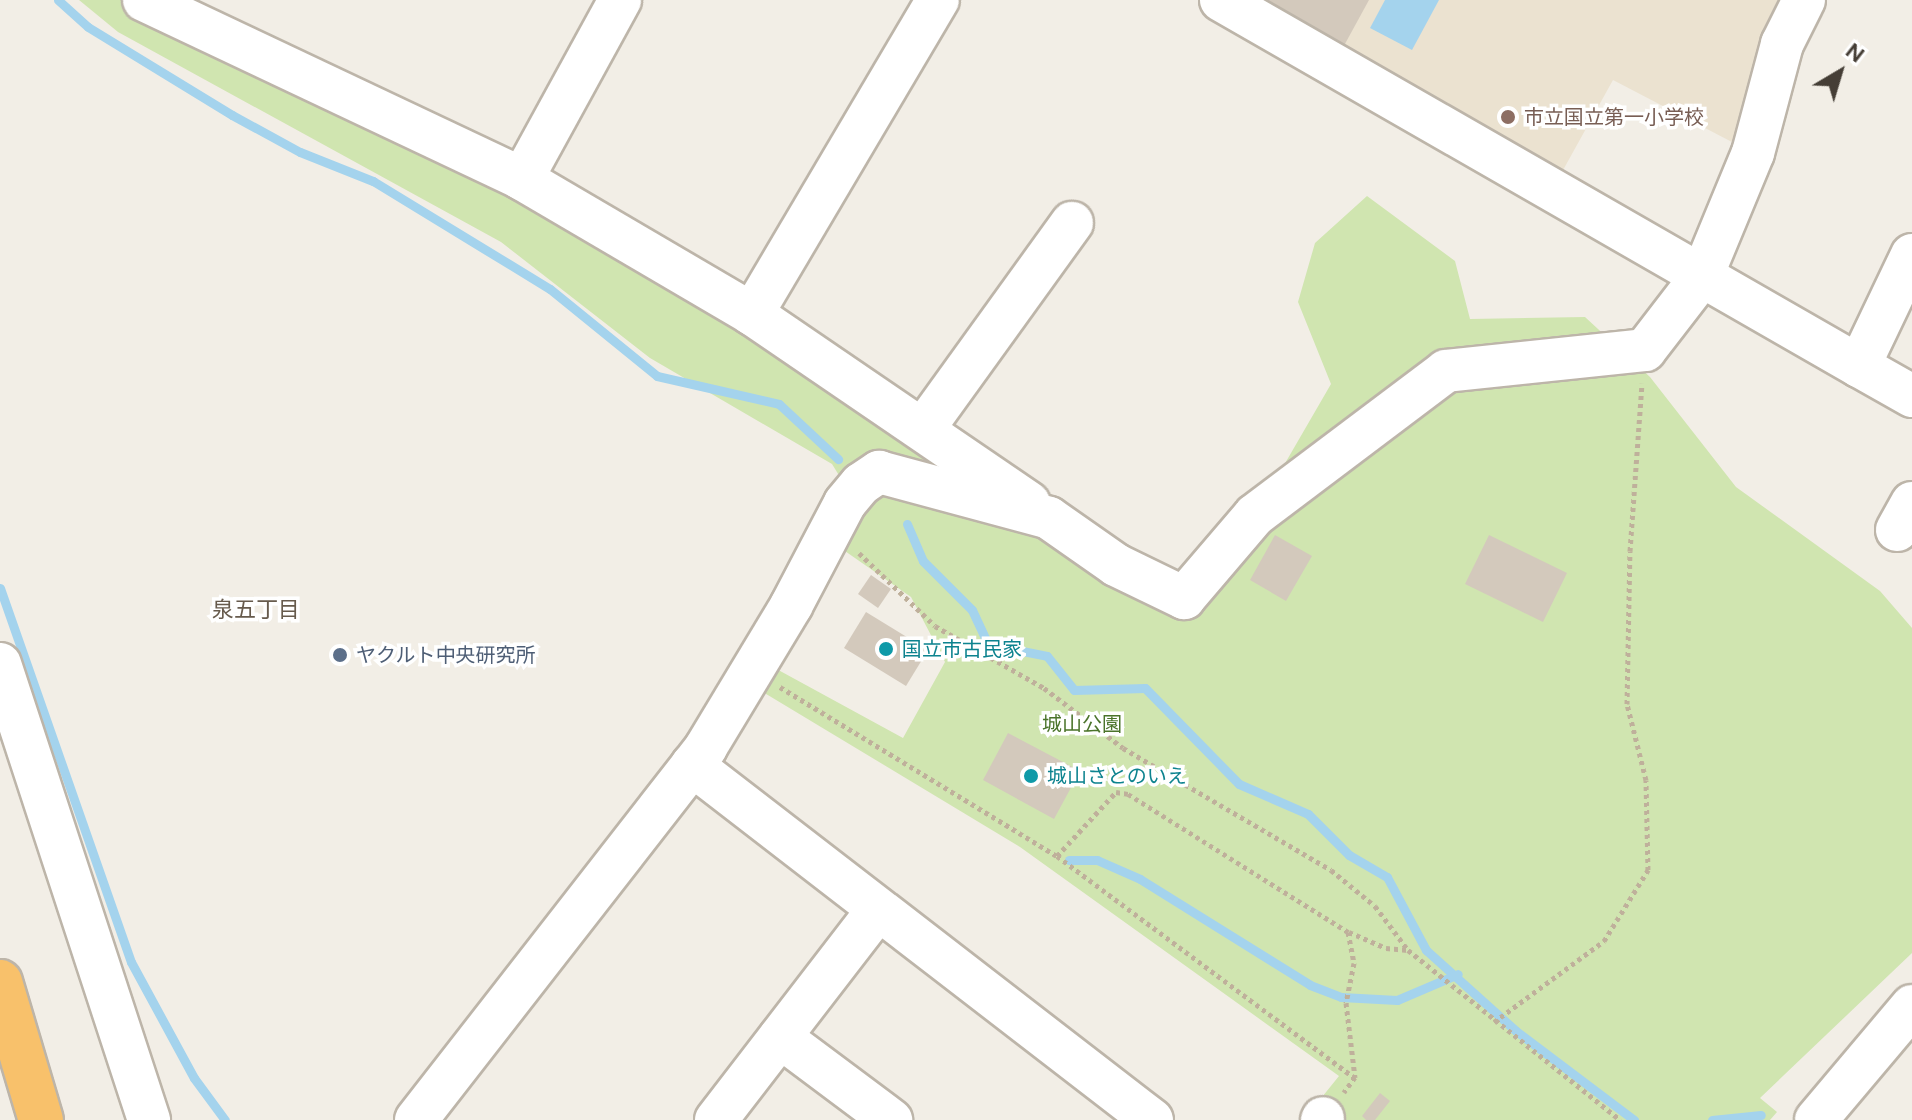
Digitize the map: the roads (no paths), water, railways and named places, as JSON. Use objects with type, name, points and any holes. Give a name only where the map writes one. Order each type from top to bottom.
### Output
[{"type":"highway","points":[[0,982],[41,1120]]},
{"type":"street","points":[[144,0],[522,179],[752,314],[924,428],[1116,565],[1184,598],[1255,515],[1446,371],[1645,350],[1702,276],[1753,153],[1782,44],[1804,0]]},
{"type":"street","points":[[522,179],[620,0]]},
{"type":"street","points":[[752,314],[938,0]]},
{"type":"street","points":[[1233,3],[1912,396]]},
{"type":"street","points":[[924,428],[1072,223]]},
{"type":"street","points":[[1859,366],[1912,255]]},
{"type":"street","points":[[416,1120],[692,765],[752,670],[830,530],[861,484],[879,472],[1049,518]]},
{"type":"street","points":[[0,664],[149,1120]]},
{"type":"street","points":[[692,765],[877,911],[1152,1120]]},
{"type":"street","points":[[716,1120],[877,911]]},
{"type":"street","points":[[1816,1120],[1912,1006]]},
{"type":"street","points":[[780,1037],[891,1120]]},
{"type":"water","points":[[1385,0],[1439,0],[1412,50],[1370,28]]},
{"type":"waterway","points":[[58,0],[88,27],[232,115],[300,152],[373,181],[550,289],[657,376],[779,404],[838,459]]},
{"type":"waterway","points":[[907,524],[923,561],[972,610],[988,644],[1047,656],[1074,690],[1145,688],[1239,784],[1308,814],[1349,855],[1387,877],[1426,950],[1516,1031],[1634,1120]]},
{"type":"waterway","points":[[0,588],[131,962],[194,1078],[225,1120]]},
{"type":"waterway","points":[[1069,860],[1097,860],[1140,879],[1310,985],[1341,997],[1397,1000],[1458,974]]},
{"type":"waterway","points":[[1712,1120],[1761,1115]]},
{"type":"place","name":"市立国立第一小学校","points":[[1508,117]]},
{"type":"place","name":"国立市古民家","points":[[886,649]]},
{"type":"place","name":"ヤクルト中央研究所","points":[[340,655]]},
{"type":"place","name":"城山さとのいえ","points":[[1031,776]]},
{"type":"district","name":"泉五丁目","points":[[256,610]]},
{"type":"park label","name":"城山公園","points":[[1082,724]]}]
